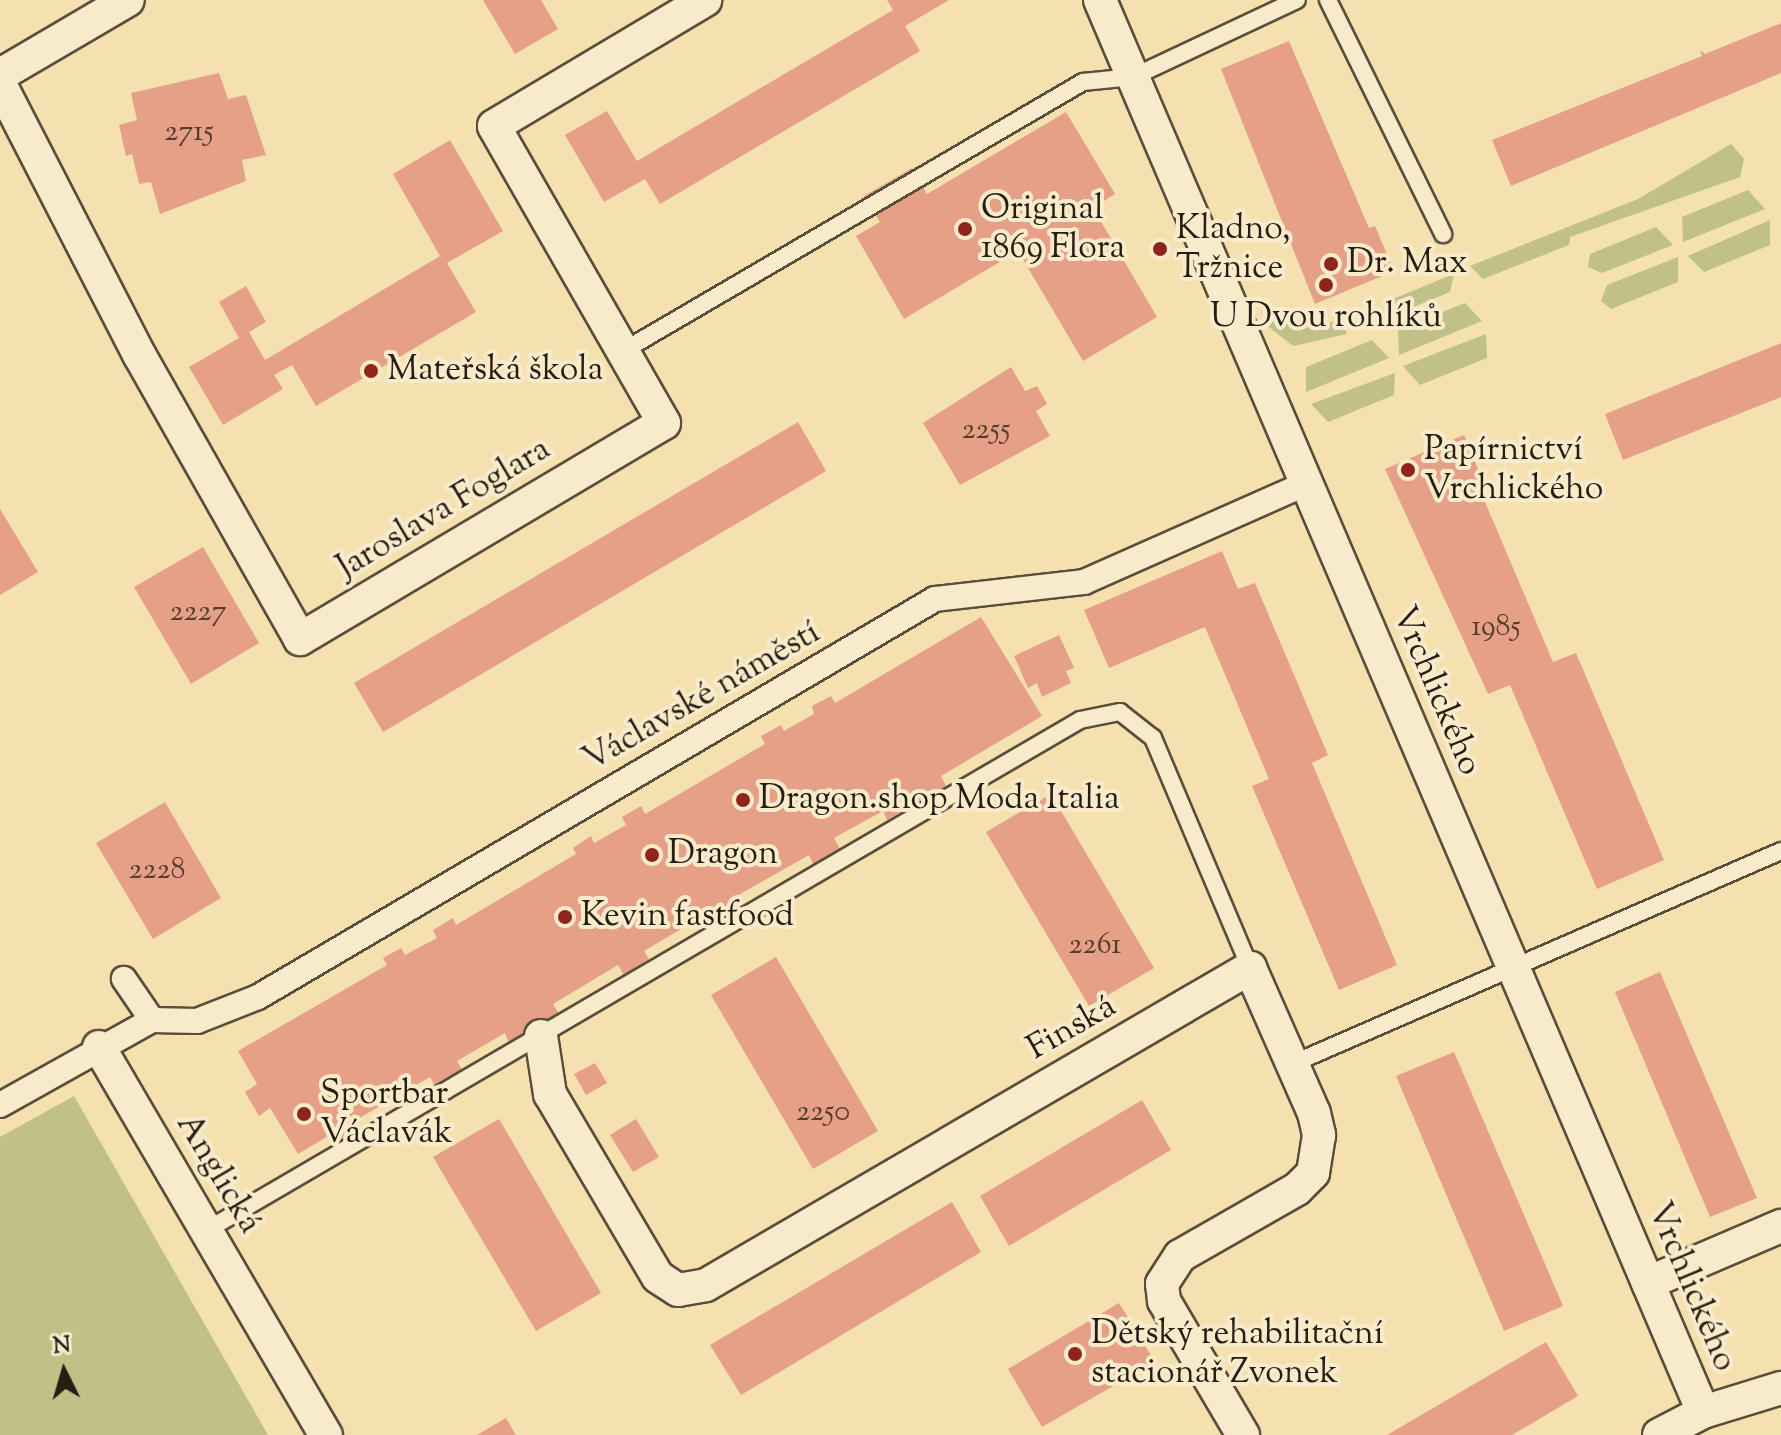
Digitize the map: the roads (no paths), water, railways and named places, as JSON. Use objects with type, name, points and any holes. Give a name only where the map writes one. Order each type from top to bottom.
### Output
[{"type":"street","points":[[0,75],[128,0]]},
{"type":"street","name":"Jaroslava Foglara","points":[[0,84],[140,356],[300,639],[664,423],[494,126],[705,0]]},
{"type":"street","name":"Vrchlického","points":[[1100,0],[1703,1412]]},
{"type":"street","name":"Václavské náměstí","points":[[152,1020],[197,1021],[258,997],[935,599],[1084,582],[1307,483]]},
{"type":"street","points":[[1243,1435],[1164,1301],[1162,1284],[1180,1256],[1297,1189],[1313,1173],[1319,1135],[1250,968]]},
{"type":"street","name":"Finská","points":[[541,1036],[550,1094],[658,1277],[678,1290],[706,1285],[1250,968]]},
{"type":"street","points":[[0,1105],[152,1020],[124,979]]},
{"type":"street","name":"Anglická","points":[[99,1047],[326,1435]]},
{"type":"street","points":[[1648,1283],[1781,1226]]},
{"type":"street","points":[[1659,1435],[1703,1412],[1781,1388]]},
{"type":"lane","points":[[623,351],[1083,82],[1133,77],[1297,0]]},
{"type":"lane","points":[[1328,0],[1443,234]]},
{"type":"lane","points":[[207,1230],[1080,720],[1120,712],[1153,738],[1250,968]]},
{"type":"lane","points":[[1292,1064],[1781,851]]},
{"type":"place","name":"Original 1869 Flora","points":[[965,229]]},
{"type":"place","name":"Kladno, Tržnice","points":[[1160,249]]},
{"type":"place","name":"Dr. Max","points":[[1331,264]]},
{"type":"place","name":"U Dvou rohlíků","points":[[1326,285]]},
{"type":"place","name":"Mateřská škola","points":[[371,371]]},
{"type":"place","name":"Papírnictví Vrchlického","points":[[1408,470]]},
{"type":"place","name":"Dragon.shop Moda Italia","points":[[743,800]]},
{"type":"place","name":"Dragon","points":[[652,855]]},
{"type":"place","name":"Kevin fastfood","points":[[565,917]]},
{"type":"place","name":"Sportbar Václavák","points":[[304,1114]]},
{"type":"place","name":"Dětský rehabilitační stacionář Zvonek","points":[[1075,1354]]}]
